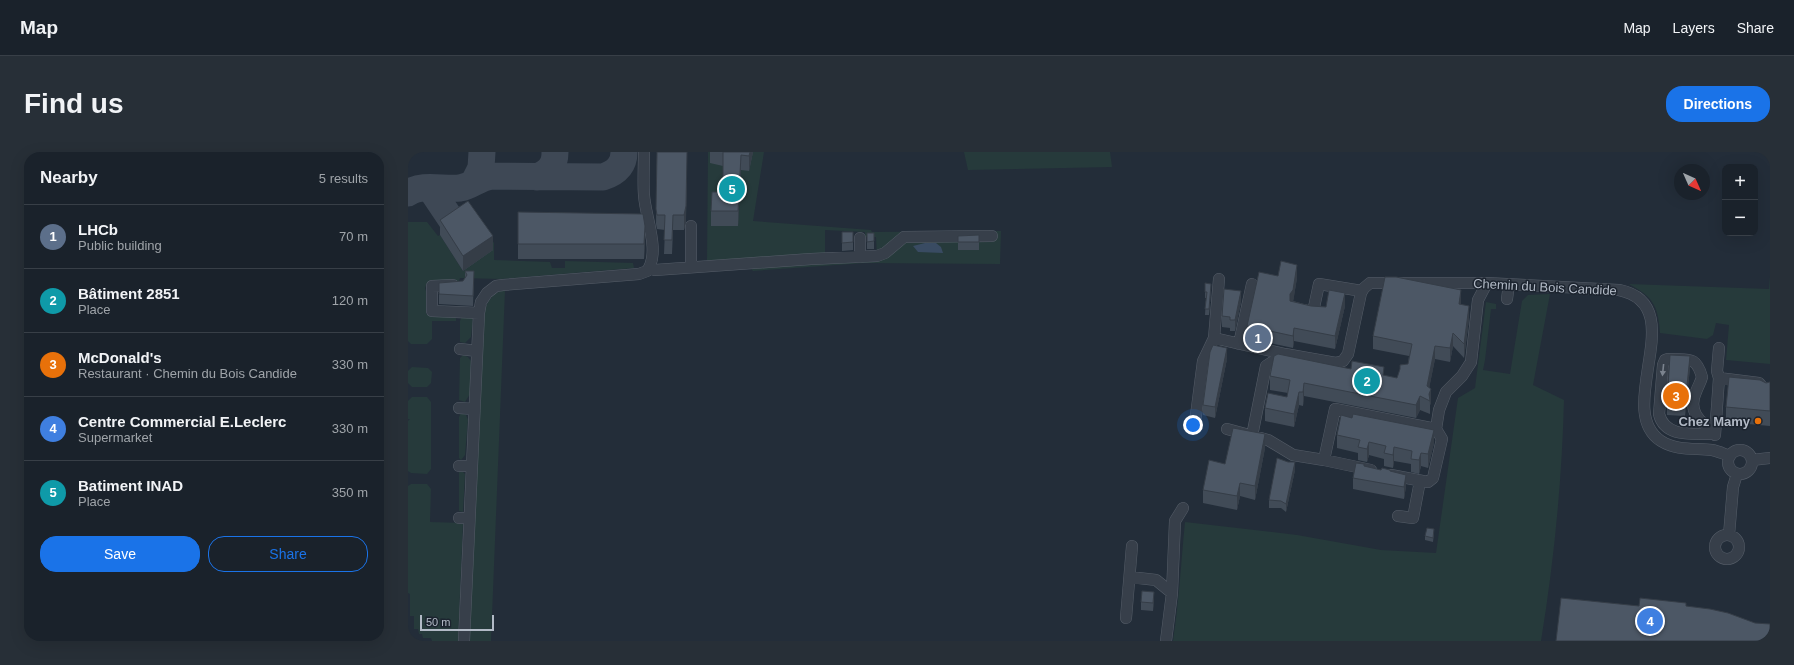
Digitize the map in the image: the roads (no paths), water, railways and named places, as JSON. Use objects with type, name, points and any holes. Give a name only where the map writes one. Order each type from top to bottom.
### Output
[{"type":"street","points":[[464,641],[464,518],[472,466],[479,313],[484,297],[496,286],[506,284],[639,274],[643,273],[649,268],[652,259],[651,229],[644,196],[644,152]]},
{"type":"street","points":[[691,226],[691,267]]},
{"type":"street","points":[[649,268],[655,270],[877,256],[885,253],[904,237],[992,236]]},
{"type":"street","points":[[860,238],[860,256]]},
{"type":"street","points":[[1195,422],[1203,361],[1214,338],[1219,279]]},
{"type":"street","points":[[1227,429],[1268,440],[1293,455],[1428,482],[1434,475],[1442,439],[1436,429],[1439,410],[1446,392],[1462,376],[1471,362],[1478,300],[1487,283]]},
{"type":"street","name":"Chemin du Bois Candide","points":[[1297,308],[1313,312],[1319,284],[1366,287],[1487,283],[1619,290],[1629,292],[1639,298],[1648,311],[1652,328],[1644,412],[1648,425],[1657,437],[1668,445],[1685,449],[1713,450],[1730,456]]},
{"type":"street","points":[[1239,344],[1252,284]]},
{"type":"street","points":[[1507,299],[1509,284]]},
{"type":"street","points":[[460,285],[432,286],[432,311],[479,313]]},
{"type":"street","points":[[1214,338],[1285,354],[1336,363],[1343,360],[1348,354],[1366,287]]},
{"type":"street","points":[[1713,450],[1719,378],[1717,371],[1719,348]]},
{"type":"street","points":[[460,349],[477,350]]},
{"type":"street","points":[[1252,436],[1266,366],[1285,354]]},
{"type":"street","points":[[1665,360],[1696,362],[1700,368],[1702,377],[1695,392],[1693,409],[1696,417],[1701,423],[1715,431],[1679,433],[1665,427],[1661,421],[1660,414],[1663,365],[1665,360]]},
{"type":"street","points":[[1719,378],[1759,383],[1766,391],[1770,392]]},
{"type":"street","points":[[459,408],[474,409]]},
{"type":"street","points":[[1324,460],[1335,409],[1436,429]]},
{"type":"street","points":[[1740,450],[1748,453],[1752,460],[1748,471],[1737,474],[1729,467],[1728,459],[1732,453],[1740,450]]},
{"type":"street","points":[[1752,460],[1770,458]]},
{"type":"street","points":[[459,466],[472,466]]},
{"type":"street","points":[[1729,535],[1733,487],[1737,474]]},
{"type":"street","points":[[1398,516],[1413,518],[1420,481]]},
{"type":"street","points":[[1166,641],[1172,593],[1175,521],[1183,508]]},
{"type":"street","points":[[1126,618],[1132,546]]},
{"type":"street","points":[[1130,577],[1156,580],[1172,593]]},
{"type":"water","points":[[925,243],[936,243],[941,247],[943,253],[918,252],[913,246]]},
{"type":"place","name":"Batiment INAD","points":[[732,189]]},
{"type":"place","name":"LHCb","points":[[1258,338]]},
{"type":"place","name":"Bâtiment 2851","points":[[1367,381]]},
{"type":"place","name":"McDonald's","points":[[1676,396]]},
{"type":"place","name":"Chez Mamy","points":[[1758,421]]},
{"type":"place","name":"Centre Commercial E.Leclerc","points":[[1650,621]]}]
